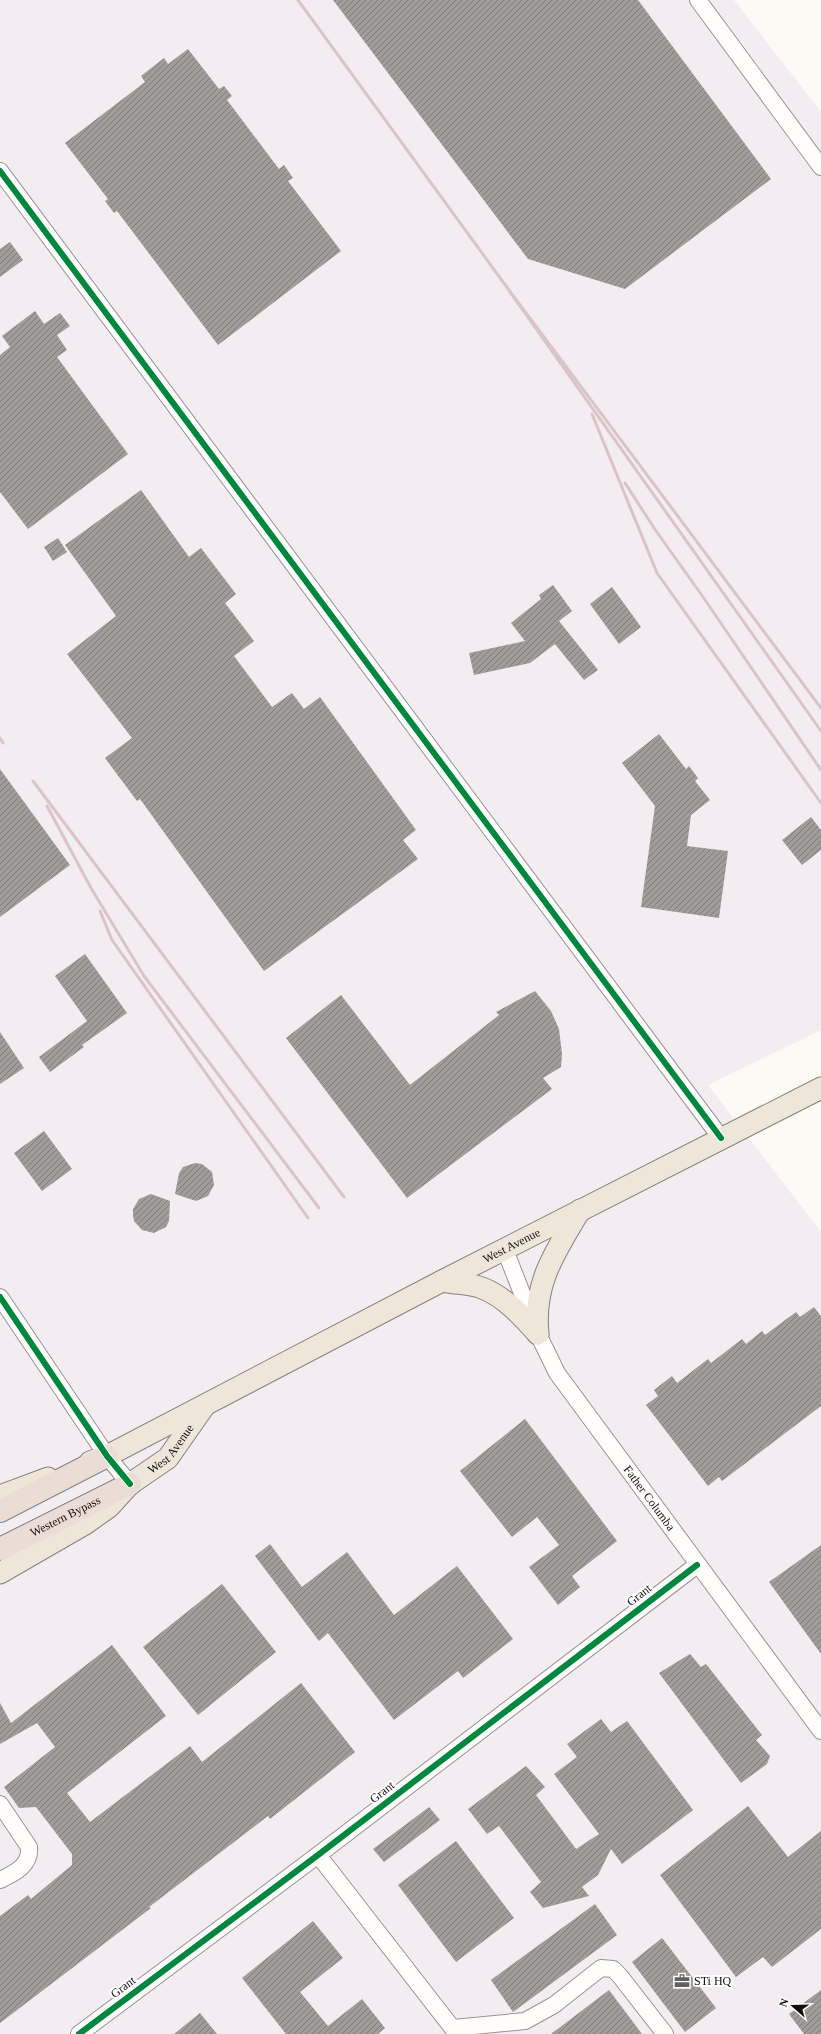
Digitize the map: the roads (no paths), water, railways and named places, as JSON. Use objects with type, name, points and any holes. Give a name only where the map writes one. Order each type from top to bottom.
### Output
[{"type":"highway","points":[[0,1511],[107,1456]]},
{"type":"highway","name":"Western Bypass","points":[[0,1549],[130,1484]]},
{"type":"main road","name":"West Avenue","points":[[0,1496],[107,1456],[442,1281],[821,1088]]},
{"type":"main road","points":[[538,1334],[536,1315],[538,1299],[544,1278],[556,1251],[580,1210]]},
{"type":"main road","points":[[442,1281],[483,1288],[519,1313],[538,1334]]},
{"type":"main road","name":"West Avenue","points":[[0,1573],[85,1524],[109,1507],[130,1484],[168,1458],[204,1406]]},
{"type":"street","points":[[698,0],[821,167]]},
{"type":"street","points":[[0,171],[721,1138]]},
{"type":"street","name":"Father Columba","points":[[504,1250],[538,1334],[556,1373],[696,1565],[821,1731]]},
{"type":"street","points":[[0,1297],[107,1456],[130,1484]]},
{"type":"street","name":"Grant","points":[[79,2034],[318,1855],[696,1565]]},
{"type":"street","points":[[0,1804],[30,1847],[30,1856],[27,1863],[0,1880]]},
{"type":"street","points":[[318,1855],[455,2031],[525,2021],[554,2005],[601,1968],[613,1969],[620,1976],[666,2034]]},
{"type":"railway","points":[[298,0],[506,286]]},
{"type":"railway","points":[[821,708],[503,282],[821,731]]},
{"type":"railway","points":[[592,414],[657,573],[821,803]]},
{"type":"railway","points":[[625,483],[654,528],[821,770]]},
{"type":"railway","points":[[0,738],[3,743]]},
{"type":"railway","points":[[33,781],[344,1197]]},
{"type":"railway","points":[[47,806],[91,888],[144,976],[319,1208]]},
{"type":"railway","points":[[100,911],[112,940],[308,1218]]},
{"type":"place","name":"STi HQ","points":[[682,1981]]}]
